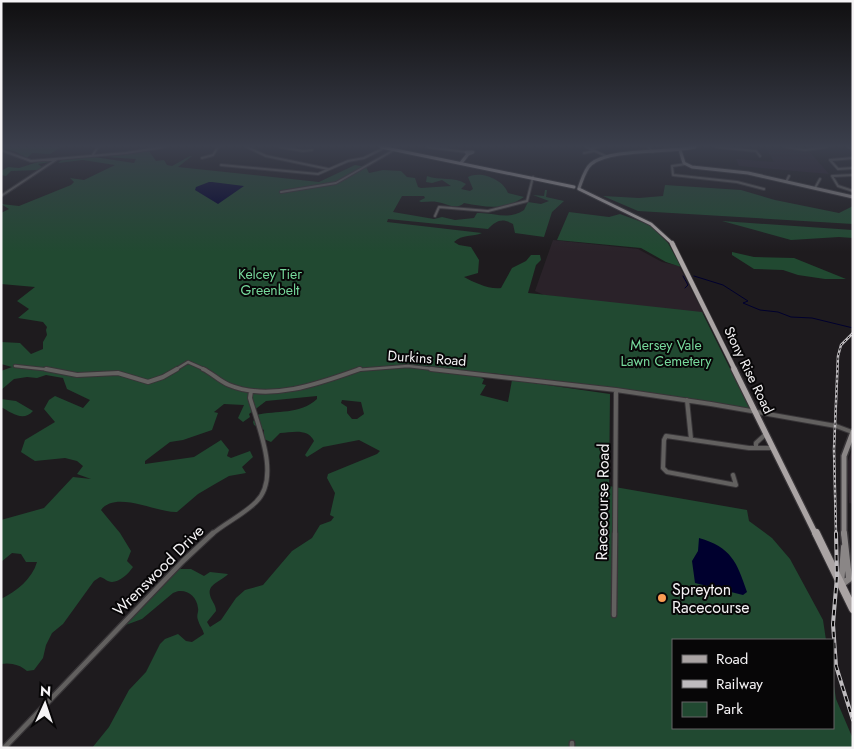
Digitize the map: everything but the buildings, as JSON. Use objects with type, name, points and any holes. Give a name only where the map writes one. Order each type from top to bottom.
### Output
[{"type":"main road","name":"Stony Rise Road","points":[[556,182],[576,188],[650,222],[672,242],[853,609]]},
{"type":"main road","points":[[576,188],[580,182]]},
{"type":"main road","points":[[786,182],[853,197]]},
{"type":"main road","points":[[841,585],[849,579],[844,545],[844,456],[852,432]]},
{"type":"street","points":[[1,196],[22,182]]},
{"type":"street","points":[[281,192],[338,182]]},
{"type":"street","points":[[437,203],[440,207],[488,212],[522,204],[527,201],[532,182]]},
{"type":"street","points":[[736,182],[764,189]]},
{"type":"street","points":[[815,188],[818,182]]},
{"type":"street","points":[[836,182],[838,186],[853,191]]},
{"type":"street","points":[[435,216],[440,207]]},
{"type":"street","name":"Durkins Road","points":[[14,366],[38,367],[77,375],[118,373],[148,382],[163,377],[188,362],[208,371],[228,385],[251,391],[274,392],[303,388],[355,370],[384,366],[423,367],[687,400],[836,426],[852,432]]},
{"type":"street","name":"Racecourse Road","points":[[614,615],[616,390]]},
{"type":"street","name":"Wrenswood Drive","points":[[4,748],[182,562],[213,533],[256,502],[261,496],[268,475],[266,454],[250,398],[251,391]]},
{"type":"street","points":[[687,400],[691,439]]},
{"type":"street","points":[[756,448],[756,443],[767,433]]},
{"type":"street","points":[[733,475],[736,485],[667,472],[663,468],[664,440],[666,436],[756,448],[774,448]]},
{"type":"street","points":[[844,545],[853,546]]},
{"type":"shaded area","points":[[553,240],[638,249],[662,262],[679,266],[704,314],[544,295],[535,291]]},
{"type":"shaded area","points":[[853,447],[853,504],[849,503],[847,464]]},
{"type":"green space","points":[[74,182],[416,182],[418,187],[421,188],[451,186],[445,182],[461,182],[466,184],[461,189],[470,191],[473,189],[470,182],[499,182],[508,193],[524,197],[502,206],[487,207],[464,203],[454,206],[437,202],[421,202],[419,201],[425,198],[424,196],[402,196],[393,212],[434,219],[442,217],[455,220],[474,218],[477,213],[506,216],[518,213],[524,210],[528,202],[541,204],[549,201],[533,195],[544,196],[545,190],[547,190],[546,197],[564,201],[552,212],[544,237],[515,233],[513,224],[506,221],[497,222],[488,229],[388,219],[387,222],[482,233],[460,238],[454,242],[471,247],[479,260],[478,273],[464,277],[487,287],[501,288],[512,268],[526,261],[531,255],[540,255],[541,260],[536,265],[528,293],[702,312],[750,409],[610,388],[491,373],[481,378],[484,379],[482,384],[486,385],[480,395],[508,402],[512,380],[610,394],[609,486],[747,510],[749,521],[772,538],[790,559],[823,620],[826,639],[672,639],[672,729],[834,729],[834,686],[836,699],[853,739],[853,748],[92,748],[109,727],[129,690],[146,672],[160,644],[165,639],[178,634],[186,641],[192,642],[204,634],[197,618],[198,609],[195,599],[189,593],[181,591],[173,593],[142,619],[123,626],[178,569],[191,569],[204,576],[210,572],[228,574],[211,588],[210,595],[216,611],[207,622],[210,627],[221,620],[236,598],[245,590],[263,585],[292,551],[312,538],[320,525],[331,521],[334,517],[330,515],[335,493],[327,478],[328,474],[377,454],[380,451],[359,440],[323,447],[307,457],[305,455],[314,441],[308,434],[304,432],[280,433],[271,442],[264,439],[264,430],[254,425],[253,422],[256,415],[303,408],[317,399],[317,396],[266,401],[249,414],[250,417],[243,422],[238,418],[244,405],[224,404],[214,412],[218,413],[212,430],[183,440],[170,442],[145,461],[145,464],[194,457],[221,440],[229,450],[227,456],[231,458],[250,451],[253,457],[242,467],[246,473],[229,476],[198,494],[177,512],[126,502],[108,504],[101,510],[120,533],[131,551],[127,561],[133,567],[124,577],[115,582],[100,577],[94,581],[63,624],[52,633],[46,645],[43,658],[34,670],[27,671],[15,664],[1,664],[1,599],[13,592],[28,579],[37,562],[26,562],[21,554],[12,553],[1,562],[1,520],[44,508],[73,477],[91,479],[77,474],[83,466],[77,461],[65,458],[35,461],[21,452],[25,440],[55,422],[44,409],[49,400],[55,396],[83,408],[90,400],[67,389],[63,378],[46,375],[37,378],[14,379],[1,390],[1,371],[12,367],[1,364],[1,342],[20,343],[31,354],[43,349],[47,327],[43,322],[18,318],[29,309],[17,301],[35,287],[1,284],[1,213],[9,209],[1,204],[19,206],[71,185]],"holes":[[[342,400],[361,402],[364,414],[357,419],[352,419],[347,413],[347,407],[341,403]]]},
{"type":"green space","points":[[665,185],[741,190],[775,200],[839,213],[853,206],[853,224],[638,211],[603,196],[639,198],[663,196]]},
{"type":"green space","points":[[569,212],[609,217],[620,214],[650,225],[668,243],[681,267],[666,262],[641,248],[557,240]]},
{"type":"green space","points":[[722,221],[853,230],[853,238],[791,240]]},
{"type":"green space","points":[[732,252],[754,257],[794,258],[846,279],[825,279],[798,275],[783,270],[754,269],[732,255]]},
{"type":"green space","points":[[1,399],[16,401],[33,411],[25,416],[13,414],[1,407]]},
{"type":"water","points":[[209,182],[244,186],[218,204],[195,190],[196,187]]},
{"type":"water","points":[[699,538],[726,551],[736,564],[747,592],[743,595],[695,583],[692,561],[698,551]]},
{"type":"waterway","points":[[683,276],[688,285],[685,288]]},
{"type":"waterway","points":[[694,276],[723,285],[748,301],[743,303],[760,310],[778,312],[791,317],[812,318],[853,328]]},
{"type":"railway","points":[[836,535],[834,449],[838,356],[841,345],[853,333]]},
{"type":"railway","points":[[836,533],[837,576],[833,624],[836,666],[853,720]]},
{"type":"place","name":"Spreyton Racecourse","points":[[662,598]]},
{"type":"park label","name":"Kelcey Tier Greenbelt","points":[[270,282]]},
{"type":"park label","name":"Mersey Vale Lawn Cemetery","points":[[666,354]]}]
